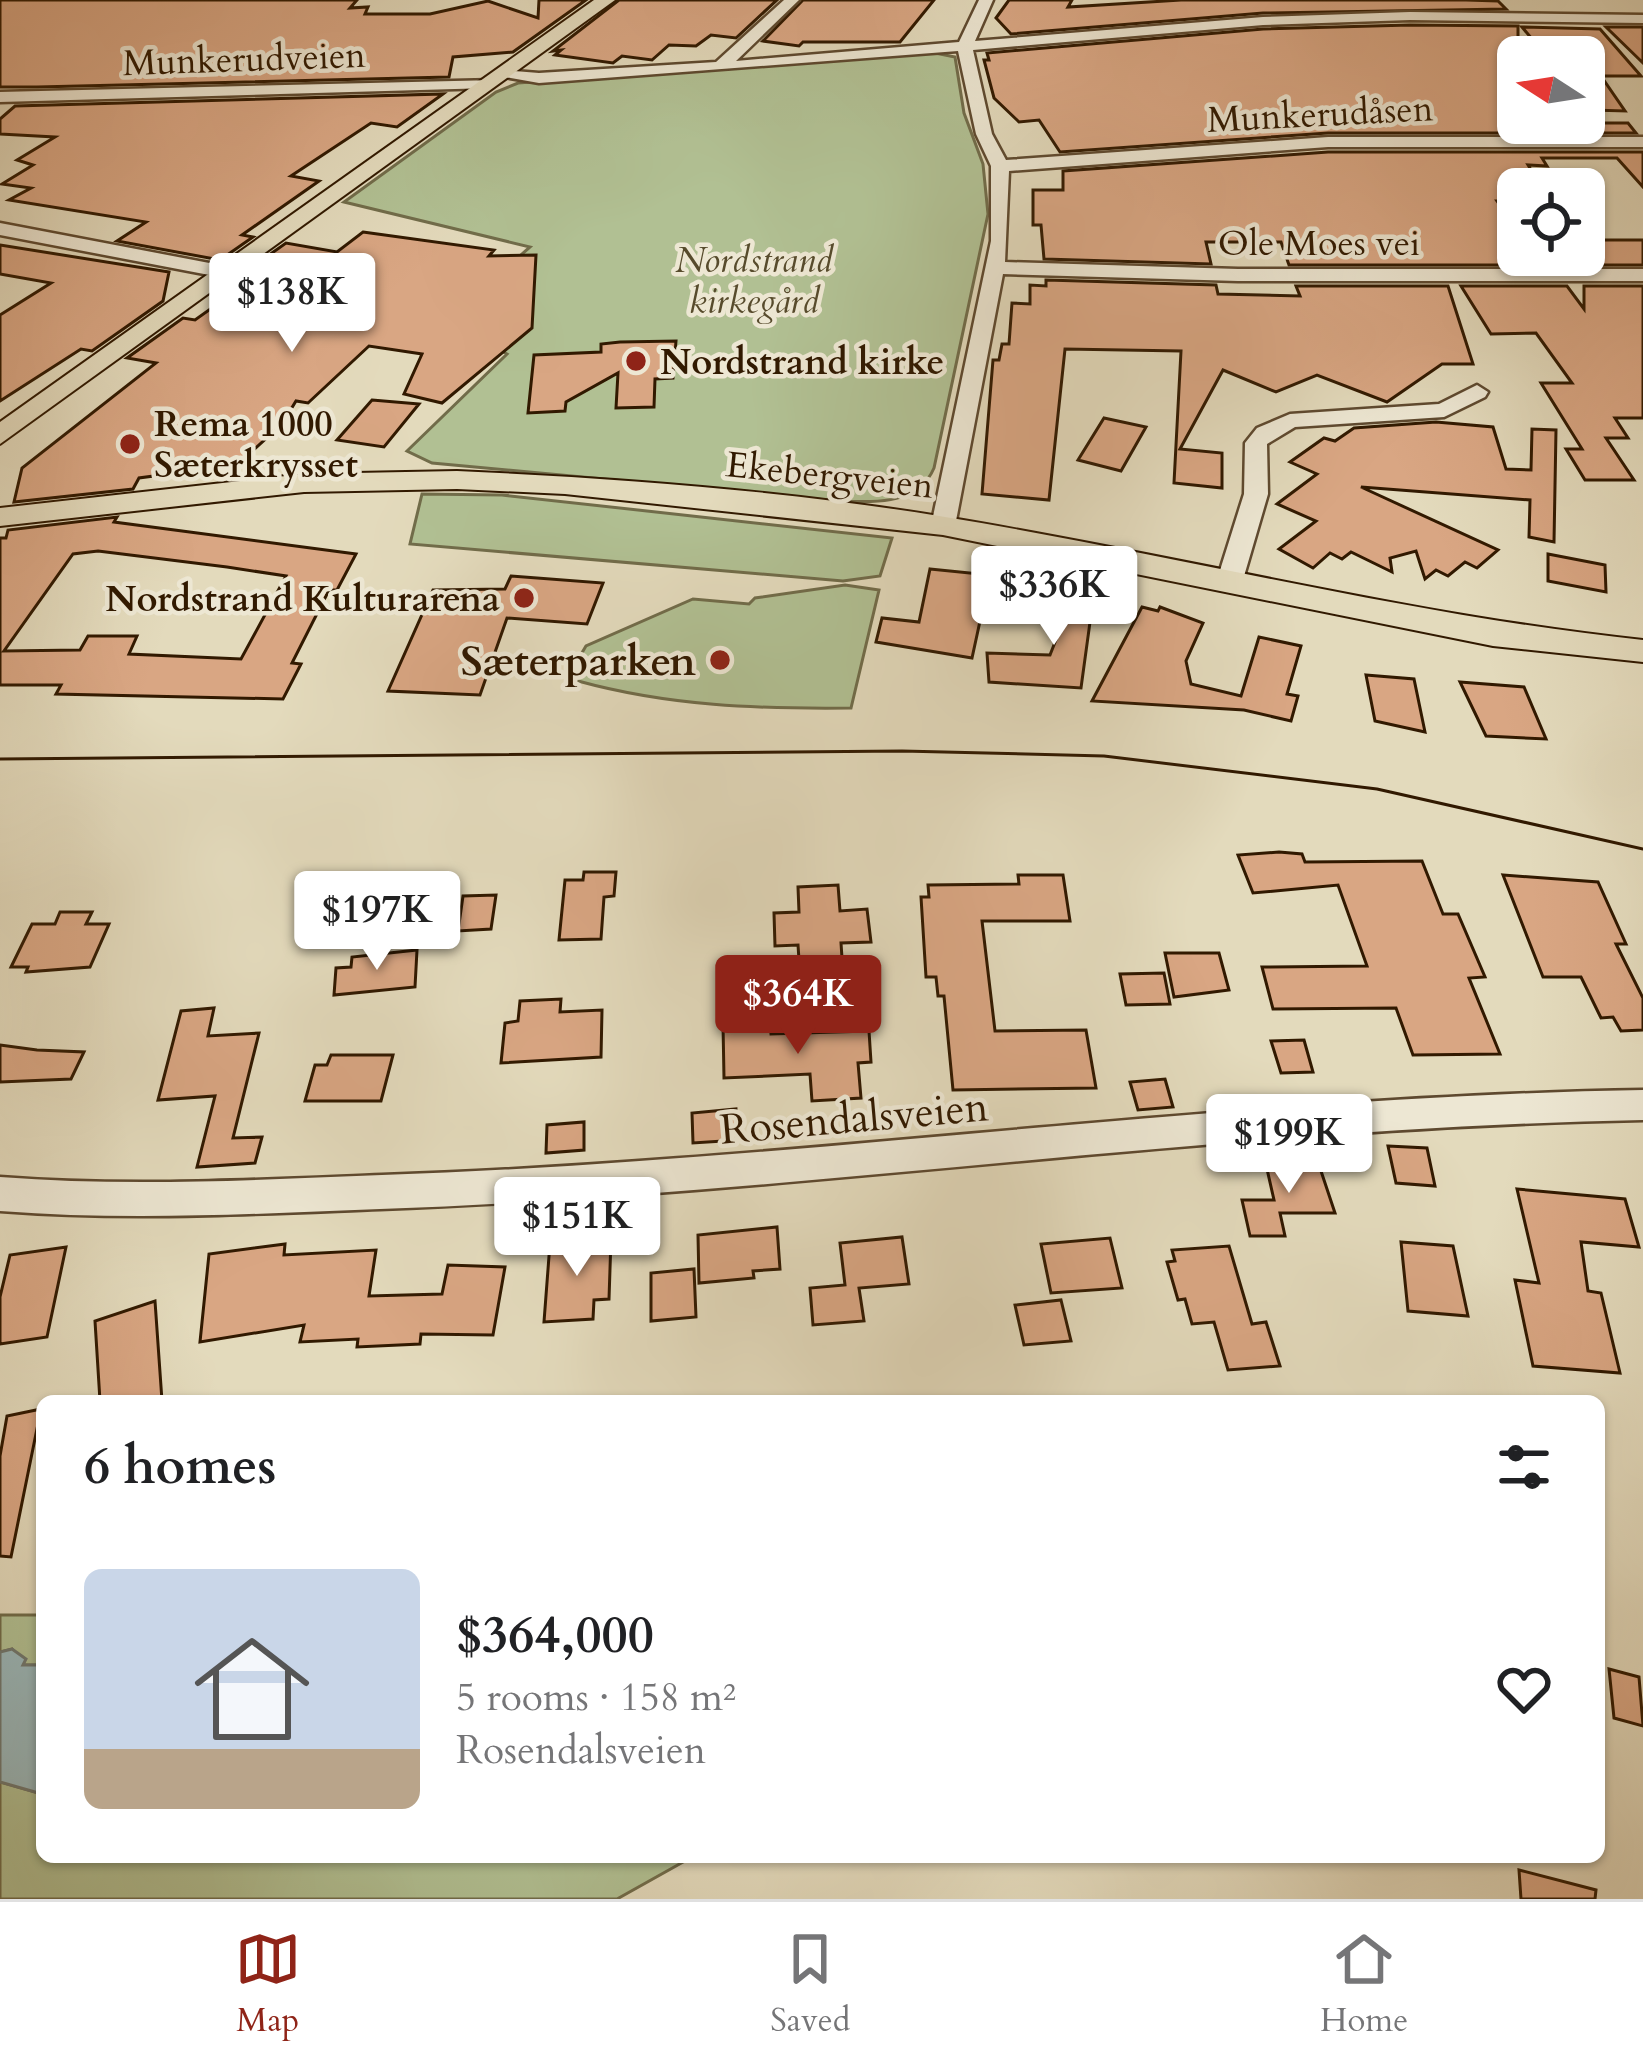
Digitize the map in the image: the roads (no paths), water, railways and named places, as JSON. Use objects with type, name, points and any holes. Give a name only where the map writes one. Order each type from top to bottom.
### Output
[{"type":"main road","points":[[0,435],[606,0]]},
{"type":"main road","name":"Ekebergveien","points":[[0,517],[268,485],[457,480],[604,489],[943,526],[1493,634],[1643,651]]},
{"type":"street","points":[[720,67],[792,0]]},
{"type":"street","points":[[943,526],[1000,241],[1000,166],[984,134],[965,46],[986,0]]},
{"type":"street","name":"Munkerudveien","points":[[0,98],[526,79],[1333,17],[1643,19]]},
{"type":"street","name":"Munkerudåsen","points":[[1000,166],[1350,141],[1643,142]]},
{"type":"street","points":[[0,229],[225,272]]},
{"type":"street","name":"Ole Moes vei","points":[[995,268],[1238,275],[1643,275]]},
{"type":"street","points":[[1229,583],[1256,494],[1256,443],[1264,433],[1290,421],[1444,410],[1477,392]]},
{"type":"street","name":"Rosendalsveien","points":[[0,1194],[105,1202],[525,1186],[1473,1108],[1643,1105]]},
{"type":"water","points":[[12,1649],[26,1659],[23,1665],[36,1665],[36,1792],[0,1782],[0,1652]]},
{"type":"tram line","points":[[0,759],[902,751],[1104,756],[1377,789],[1643,849]]},
{"type":"place","name":"Nordstrand kirke","points":[[636,361]]},
{"type":"place","name":"Rema 1000 Sæterkrysset","points":[[130,444]]},
{"type":"place","name":"Nordstrand Kulturarena","points":[[524,598]]},
{"type":"place","name":"Sæterparken","points":[[720,660]]},
{"type":"park label","name":"Nordstrand kirkegård","points":[[754,280]]}]
